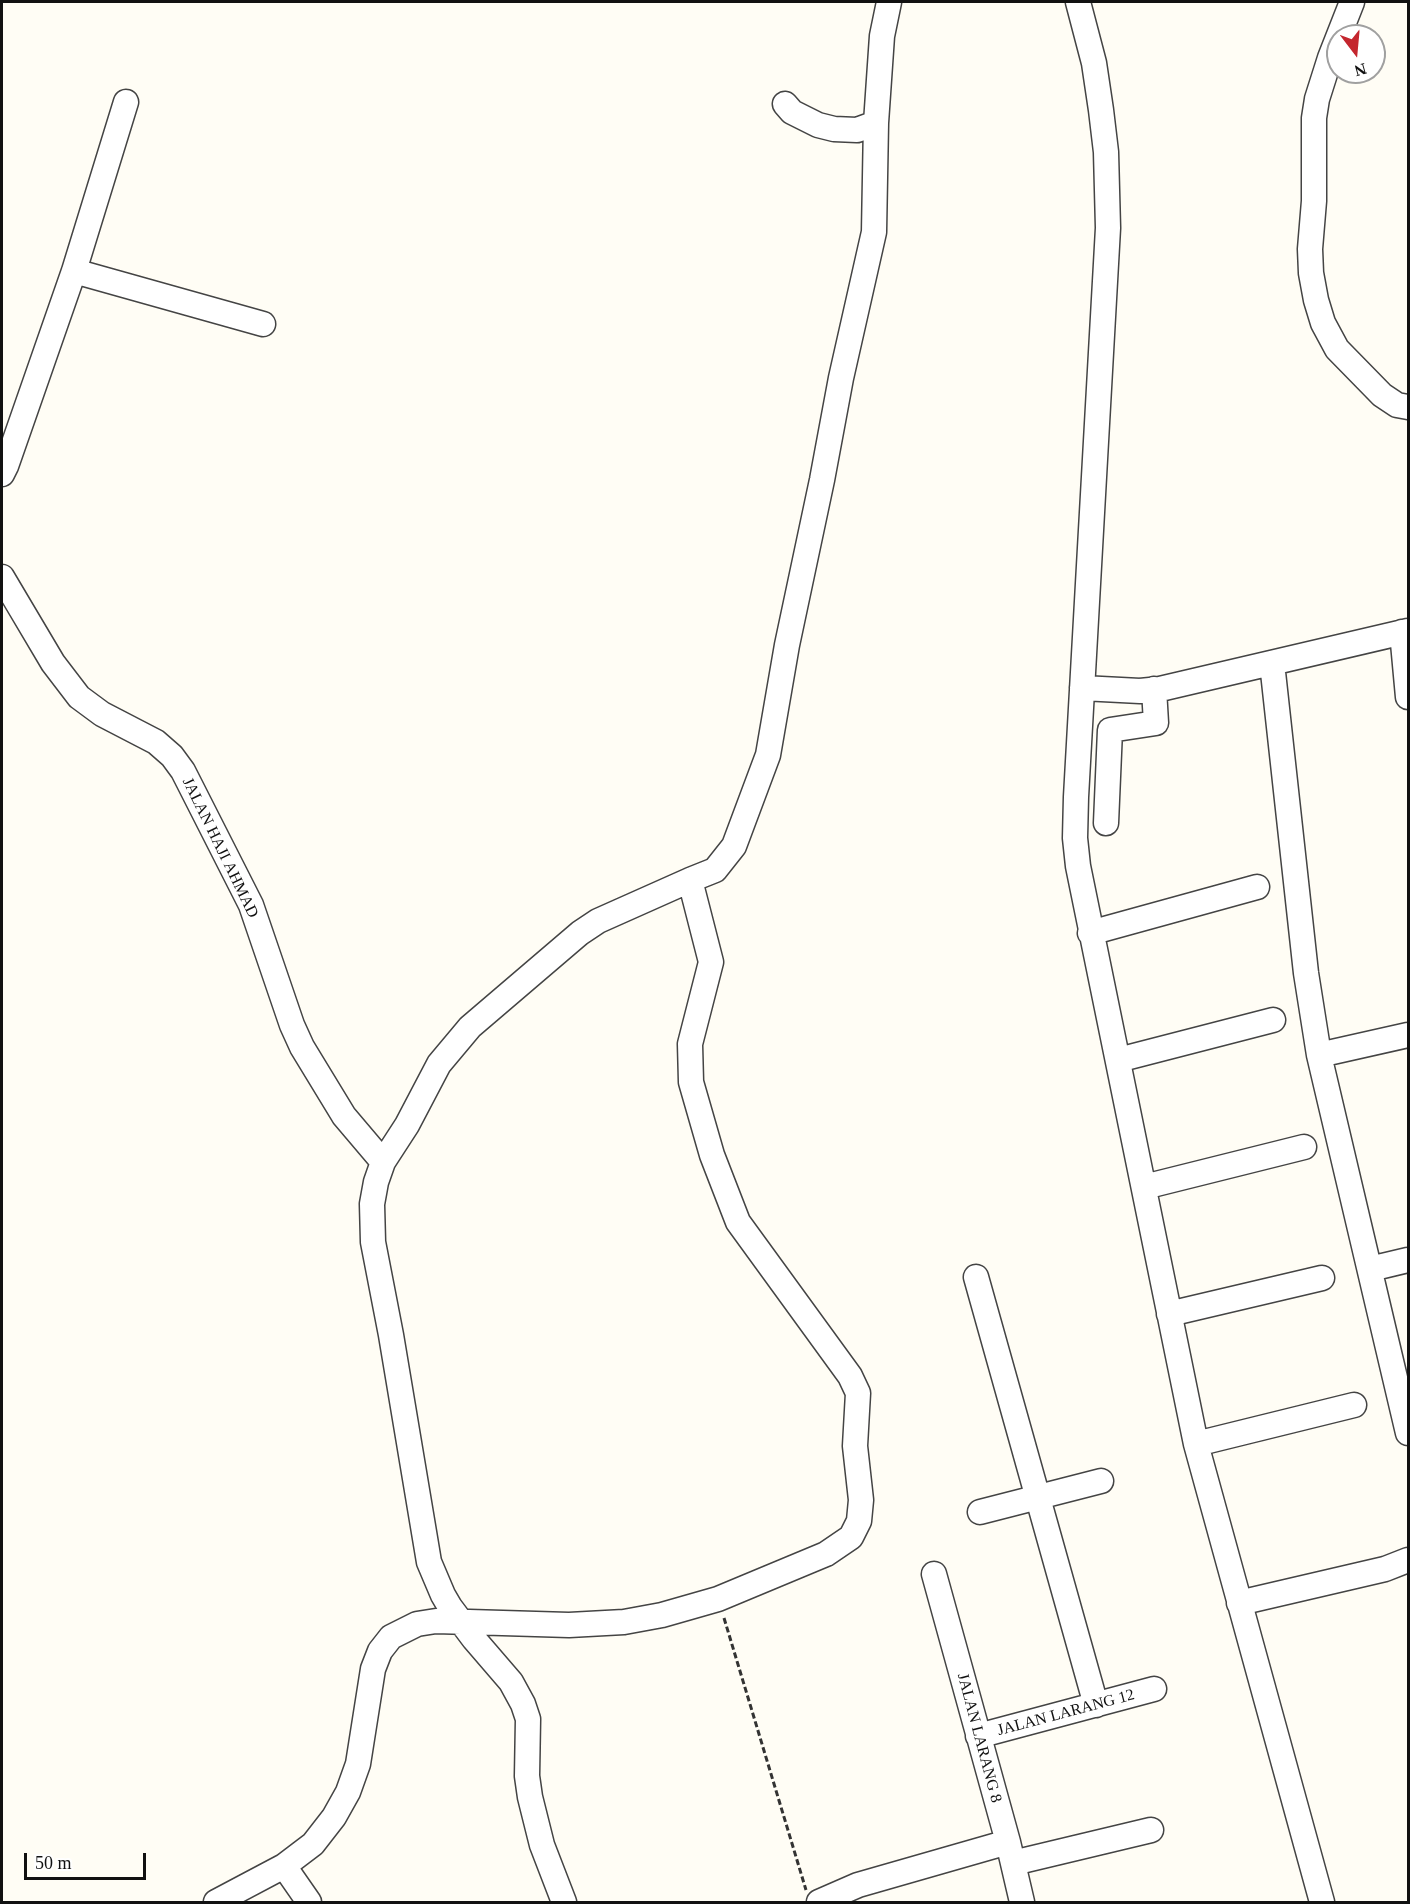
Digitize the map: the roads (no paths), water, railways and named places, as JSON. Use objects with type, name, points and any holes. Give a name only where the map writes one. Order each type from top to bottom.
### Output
[{"type":"street","points":[[564,1902],[542,1845],[530,1797],[527,1776],[528,1719],[524,1704],[512,1682],[460,1621],[443,1595],[429,1562],[373,1242],[372,1204],[376,1182],[384,1162],[407,1125],[439,1064],[470,1027],[589,927],[716,870],[734,846],[768,755],[787,645],[841,378],[874,232],[876,123],[882,36],[889,2]]},
{"type":"street","points":[[1078,2],[1094,63],[1101,110],[1106,152],[1108,228],[1076,797],[1078,866],[1196,1444],[1322,1902]]},
{"type":"street","points":[[1352,2],[1330,58],[1317,99],[1314,118],[1311,273],[1323,322],[1337,350],[1382,395],[1397,405],[1408,407]]},
{"type":"street","points":[[2,474],[74,271],[126,102]]},
{"type":"street","points":[[785,104],[792,112],[818,125],[834,129],[857,130],[876,123]]},
{"type":"street","points":[[74,271],[263,324]]},
{"type":"street","name":"JALAN HAJI AHMAD","points":[[2,577],[53,663],[79,697],[102,714],[156,742],[172,756],[183,771],[251,905],[292,1025],[303,1047],[344,1116],[384,1162]]},
{"type":"street","points":[[1082,688],[1140,691],[1154,689],[1405,631],[1408,697]]},
{"type":"street","points":[[1272,663],[1306,973],[1319,1055],[1408,1433]]},
{"type":"street","points":[[1106,823],[1110,730],[1156,723],[1154,689]]},
{"type":"street","points":[[216,1902],[284,1866],[312,1844],[334,1817],[348,1792],[358,1764],[373,1669],[380,1651],[392,1637],[417,1624],[436,1621],[569,1625],[624,1622],[662,1615],[718,1599],[826,1554],[851,1537],[859,1521],[861,1500],[855,1446],[858,1393],[850,1376],[738,1222],[712,1155],[691,1082],[690,1044],[711,962],[690,880]]},
{"type":"street","points":[[1090,933],[1257,887]]},
{"type":"street","points":[[1118,1060],[1273,1020]]},
{"type":"street","points":[[1319,1055],[1408,1035]]},
{"type":"street","points":[[1144,1187],[1304,1147]]},
{"type":"street","points":[[1370,1269],[1408,1260]]},
{"type":"street","points":[[976,1277],[1096,1705]]},
{"type":"street","points":[[1169,1314],[1322,1278]]},
{"type":"street","points":[[1196,1444],[1354,1405]]},
{"type":"street","points":[[980,1512],[1101,1481]]},
{"type":"street","points":[[1239,1603],[1385,1569],[1408,1560]]},
{"type":"street","name":"JALAN LARANG 8","points":[[934,1574],[1022,1902]]},
{"type":"street","name":"JALAN LARANG 12","points":[[978,1736],[1154,1689]]},
{"type":"street","points":[[812,1897],[1010,1853],[1150,1830]]},
{"type":"street","points":[[284,1866],[309,1902]]}]
